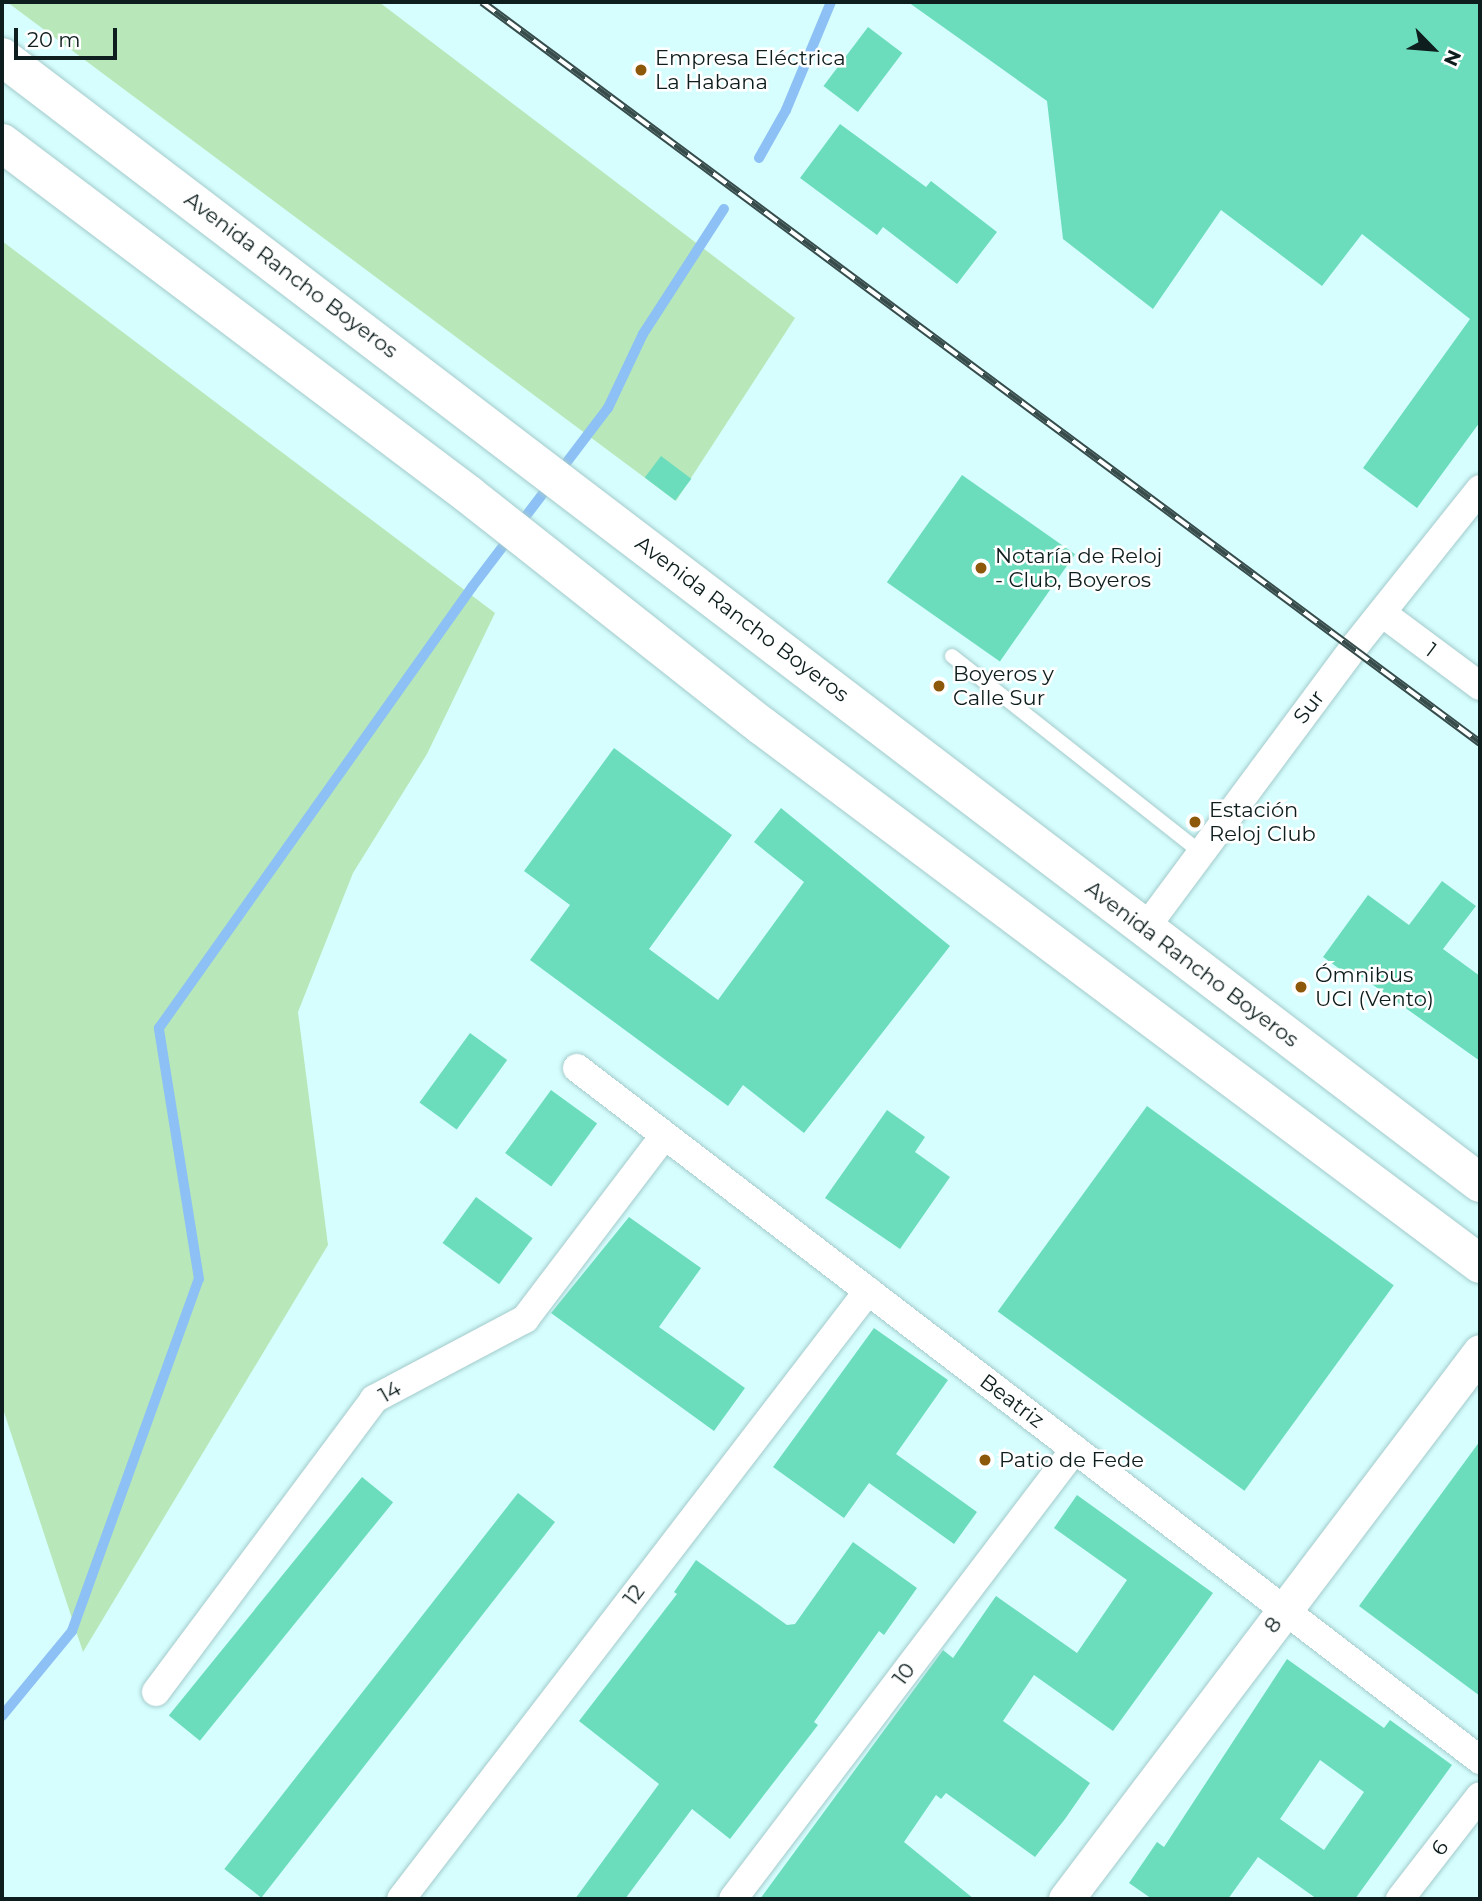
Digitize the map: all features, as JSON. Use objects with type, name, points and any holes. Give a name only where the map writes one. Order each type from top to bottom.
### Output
[{"type":"highway","name":"Avenida Rancho Boyeros","points":[[2,57],[509,441],[1144,930],[1480,1183]]},
{"type":"highway","points":[[2,143],[468,494],[762,726],[1480,1264]]},
{"type":"street","name":"Sur","points":[[1144,930],[1199,851],[1480,489]]},
{"type":"street","name":"1","points":[[1382,613],[1480,686]]},
{"type":"street","name":"Beatriz","points":[[577,1068],[663,1137],[1287,1607],[1480,1760]]},
{"type":"street","name":"14","points":[[156,1692],[374,1399],[525,1319],[663,1137]]},
{"type":"street","name":"12","points":[[401,1899],[867,1291]]},
{"type":"street","name":"8","points":[[1066,1899],[1480,1352]]},
{"type":"street","name":"10","points":[[733,1899],[1076,1449]]},
{"type":"street","name":"6","points":[[1400,1899],[1480,1796]]},
{"type":"lane","points":[[952,656],[1199,851]]},
{"type":"green space","points":[[7,2],[379,2],[795,318],[676,501]]},
{"type":"green space","points":[[2,241],[495,613],[427,754],[353,873],[298,1012],[328,1245],[83,1652],[2,1406]]},
{"type":"building","points":[[908,2],[1480,2],[1480,422],[1417,508],[1363,468],[1470,319],[1362,234],[1322,286],[1221,210],[1153,309],[1063,239],[1047,101]]},
{"type":"building","points":[[868,27],[902,53],[858,112],[823,86]]},
{"type":"building","points":[[840,124],[926,187],[931,181],[997,232],[957,284],[883,227],[877,235],[800,178]]},
{"type":"building","points":[[661,456],[691,479],[675,500],[645,478]]},
{"type":"building","name":"Notaría de Reloj - Club, Boyeros","points":[[962,475],[1075,554],[1000,661],[887,582]]},
{"type":"building","points":[[614,748],[732,835],[649,949],[718,1000],[804,882],[754,842],[781,808],[950,946],[804,1133],[743,1085],[728,1106],[530,960],[570,905],[524,871]]},
{"type":"building","points":[[1442,881],[1476,906],[1443,949],[1480,976],[1480,1061],[1352,970],[1348,975],[1323,957],[1368,895],[1409,925]]},
{"type":"building","points":[[470,1033],[507,1060],[457,1130],[419,1103]]},
{"type":"building","points":[[551,1090],[597,1124],[551,1187],[505,1153]]},
{"type":"building","points":[[1147,1106],[1394,1285],[1244,1491],[998,1311]]},
{"type":"building","points":[[887,1110],[925,1137],[915,1152],[950,1177],[900,1249],[825,1198]]},
{"type":"building","points":[[476,1197],[533,1238],[499,1284],[442,1243]]},
{"type":"building","points":[[629,1217],[701,1268],[659,1327],[745,1388],[714,1431],[551,1313]]},
{"type":"building","points":[[874,1328],[948,1380],[896,1454],[977,1512],[954,1544],[869,1483],[844,1518],[773,1467]]},
{"type":"building","points":[[1480,1441],[1480,1696],[1359,1606]]},
{"type":"building","points":[[362,1477],[393,1502],[200,1741],[169,1716]]},
{"type":"building","points":[[518,1493],[555,1522],[261,1898],[224,1869]]},
{"type":"building","points":[[1077,1495],[1213,1593],[1113,1731],[1034,1675],[1003,1721],[1090,1783],[1065,1819],[1035,1857],[946,1793],[941,1799],[936,1795],[904,1842],[974,1899],[760,1899],[943,1650],[953,1658],[996,1596],[1077,1653],[1127,1580],[1054,1528]]},
{"type":"building","points":[[853,1542],[917,1588],[884,1635],[879,1631],[814,1722],[818,1725],[730,1839],[692,1809],[625,1899],[575,1899],[659,1784],[579,1721],[677,1594],[674,1592],[696,1560],[787,1625],[795,1624]]},
{"type":"building","points":[[1287,1659],[1384,1728],[1390,1720],[1452,1765],[1355,1899],[1317,1899],[1258,1857],[1228,1899],[1152,1899],[1129,1883],[1157,1842],[1164,1847]],"holes":[[[1320,1760],[1364,1792],[1324,1850],[1280,1819]]]},
{"type":"waterway","points":[[759,158],[786,110],[831,2]]},
{"type":"waterway","points":[[2,1716],[72,1631],[199,1279],[159,1028],[472,587],[608,408],[643,334],[724,209]]},
{"type":"railway","points":[[482,2],[1480,743]]},
{"type":"place","name":"Empresa Eléctrica La Habana","points":[[641,70]]},
{"type":"place","name":"Notaría de Reloj - Club, Boyeros","points":[[981,568]]},
{"type":"place","name":"Boyeros y Calle Sur","points":[[939,686]]},
{"type":"place","name":"Estación Reloj Club","points":[[1195,822]]},
{"type":"place","name":"Ómnibus UCI (Vento)","points":[[1301,987]]},
{"type":"place","name":"Patio de Fede","points":[[985,1460]]}]
